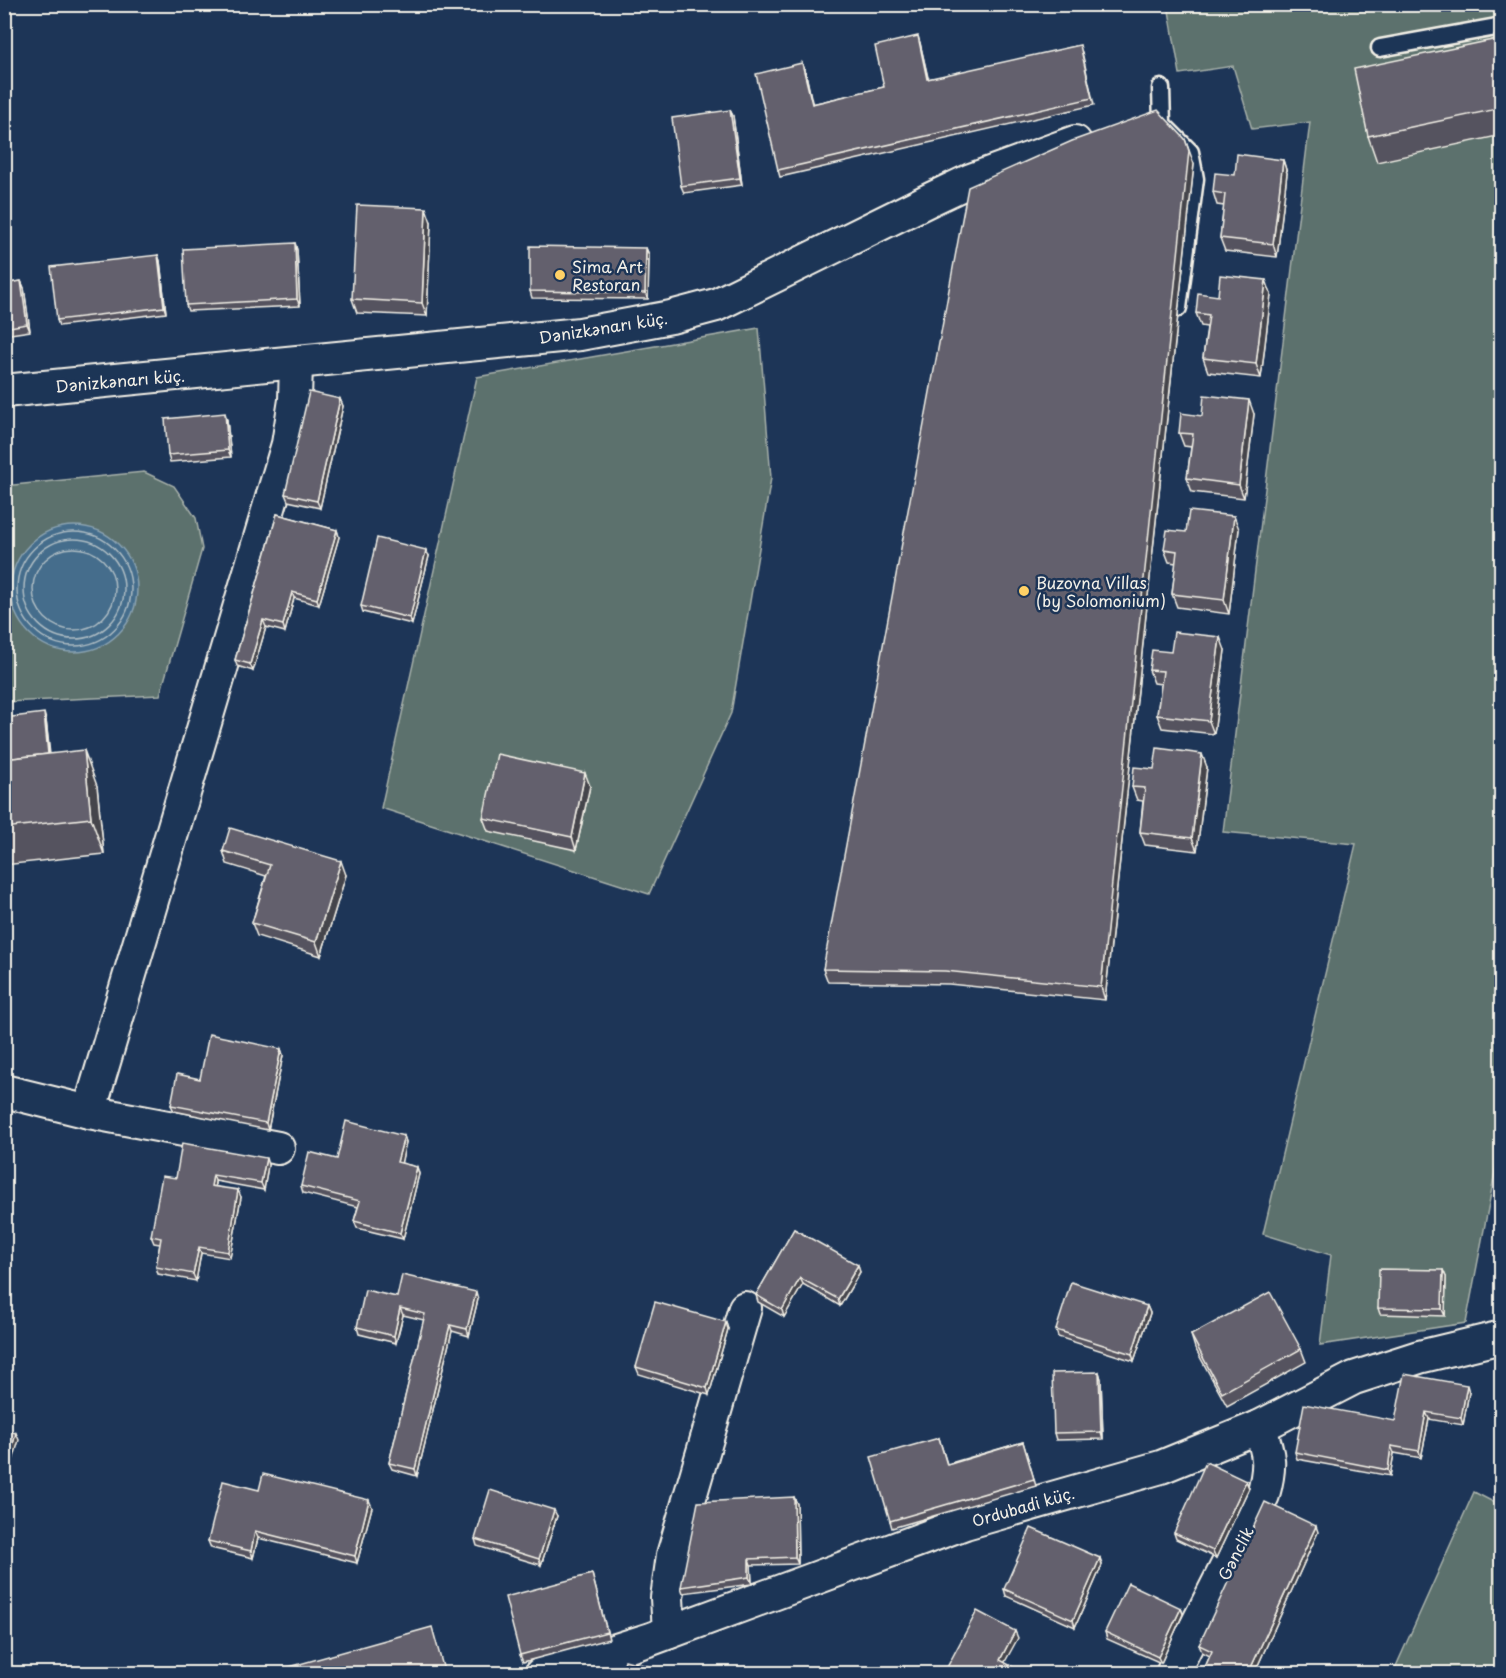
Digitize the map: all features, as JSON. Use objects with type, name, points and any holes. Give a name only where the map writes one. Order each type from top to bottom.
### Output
[{"type":"street","name":"Dənizkənarı küç.","points":[[4,391],[580,334],[671,317],[716,304],[942,193],[1083,147]]},
{"type":"street","points":[[89,1112],[288,444],[295,400],[296,363]]},
{"type":"street","points":[[4,1091],[89,1112],[278,1148]]},
{"type":"street","points":[[669,1632],[667,1598],[674,1555],[745,1308]]},
{"type":"street","name":"Ordubadi küç.","points":[[541,1674],[669,1632],[937,1533],[1161,1467],[1259,1427],[1354,1378],[1419,1357],[1502,1337]]},
{"type":"street","name":"Gənclik","points":[[1172,1674],[1263,1495],[1270,1470],[1268,1450],[1259,1427]]},
{"type":"lane","points":[[1380,48],[1502,26]]},
{"type":"lane","points":[[1161,88],[1149,123],[1190,152],[1195,179],[1176,320]]},
{"type":"green space","points":[[1168,5],[1501,5],[1502,1136],[1466,1323],[1320,1345],[1331,1255],[1263,1234],[1356,844],[1223,832],[1310,122],[1252,129],[1233,66],[1180,74]]},
{"type":"green space","points":[[759,328],[771,478],[731,713],[649,894],[381,808],[477,377]]},
{"type":"green space","points":[[144,472],[174,486],[196,518],[202,549],[160,695],[5,702],[4,486]]},
{"type":"green space","points":[[1474,1492],[1501,1506],[1501,1673],[1393,1673]]},
{"type":"water","points":[[74,526],[98,530],[119,544],[133,565],[137,589],[133,613],[119,634],[98,648],[74,652],[50,648],[29,634],[15,613],[11,589],[15,565],[29,544],[50,530]]},
{"type":"building","points":[[918,36],[927,79],[1080,45],[1092,98],[778,170],[756,74],[802,63],[812,104],[884,87],[875,46]]},
{"type":"building","points":[[1502,38],[1502,108],[1368,136],[1354,69]]},
{"type":"building","points":[[730,110],[740,178],[681,186],[672,118]]},
{"type":"building","name":"Buzovna Villas (by Solomonium)","points":[[1158,110],[1185,139],[1189,151],[1101,987],[945,971],[823,969],[968,187],[1072,141]]},
{"type":"building","points":[[1237,154],[1283,160],[1273,244],[1220,238],[1225,194],[1213,192],[1215,173],[1235,175]]},
{"type":"building","points":[[357,205],[426,208],[422,303],[352,299]]},
{"type":"building","points":[[295,243],[297,299],[186,305],[183,249]]},
{"type":"building","points":[[530,246],[646,248],[645,293],[530,291]]},
{"type":"building","points":[[158,255],[164,307],[57,320],[51,267]]},
{"type":"building","points":[[1220,275],[1266,280],[1256,364],[1203,358],[1209,315],[1196,313],[1198,293],[1218,296]]},
{"type":"building","points":[[21,281],[27,324],[4,328],[4,284]]},
{"type":"building","points":[[309,392],[340,399],[317,501],[285,494]]},
{"type":"building","points":[[1204,395],[1249,400],[1239,485],[1187,478],[1193,434],[1179,433],[1181,413],[1202,416]]},
{"type":"building","points":[[225,413],[228,450],[168,455],[165,419]]},
{"type":"building","points":[[1189,511],[1234,516],[1224,600],[1172,594],[1177,551],[1164,549],[1167,530],[1186,532]]},
{"type":"building","points":[[277,514],[337,530],[317,599],[292,592],[283,625],[263,620],[250,664],[235,660]]},
{"type":"building","points":[[377,538],[426,550],[410,618],[361,606]]},
{"type":"building","points":[[1174,632],[1220,637],[1209,721],[1157,715],[1163,671],[1149,670],[1152,650],[1171,652]]},
{"type":"building","points":[[44,713],[48,754],[4,759],[4,718]]},
{"type":"building","points":[[1157,748],[1202,754],[1192,838],[1140,832],[1145,788],[1132,787],[1134,767],[1154,769]]},
{"type":"building","points":[[84,750],[91,818],[4,828],[4,759]]},
{"type":"building","points":[[497,754],[585,773],[572,837],[483,818]]},
{"type":"building","points":[[230,828],[341,861],[316,942],[252,923],[270,865],[223,851]]},
{"type":"building","points":[[209,1034],[281,1049],[266,1123],[171,1105],[177,1074],[200,1079]]},
{"type":"building","points":[[346,1121],[404,1136],[397,1162],[417,1167],[400,1233],[354,1221],[360,1201],[301,1186],[309,1152],[337,1159]]},
{"type":"building","points":[[182,1143],[266,1158],[261,1183],[213,1175],[211,1186],[238,1190],[228,1252],[199,1247],[193,1274],[156,1267],[161,1238],[151,1236],[162,1176],[176,1178]]},
{"type":"building","points":[[794,1229],[858,1265],[838,1299],[800,1278],[782,1310],[756,1295]]},
{"type":"building","points":[[1379,1269],[1443,1270],[1442,1309],[1378,1308]]},
{"type":"building","points":[[402,1275],[476,1292],[467,1329],[450,1325],[415,1469],[389,1463],[425,1314],[400,1308],[394,1336],[357,1327],[365,1290],[397,1297]]},
{"type":"building","points":[[1071,1282],[1147,1306],[1132,1354],[1056,1330]]},
{"type":"building","points":[[1270,1292],[1301,1349],[1222,1393],[1191,1335]]},
{"type":"building","points":[[655,1302],[726,1322],[707,1388],[636,1367]]},
{"type":"building","points":[[1099,1372],[1101,1432],[1054,1433],[1052,1373]]},
{"type":"building","points":[[1404,1374],[1467,1385],[1461,1418],[1426,1412],[1419,1451],[1391,1446],[1388,1470],[1295,1452],[1304,1404],[1395,1421]]},
{"type":"building","points":[[4,1430],[16,1433],[4,1476]]},
{"type":"building","points":[[939,1438],[947,1465],[1023,1442],[1034,1479],[890,1521],[871,1457]]},
{"type":"building","points":[[1206,1462],[1246,1481],[1213,1551],[1174,1533]]},
{"type":"building","points":[[263,1474],[369,1500],[355,1556],[255,1531],[251,1551],[208,1541],[223,1481],[259,1490]]},
{"type":"building","points":[[490,1490],[554,1510],[539,1559],[475,1539]]},
{"type":"building","points":[[794,1497],[795,1557],[749,1559],[749,1577],[681,1587],[698,1502]]},
{"type":"building","points":[[1265,1502],[1316,1526],[1248,1674],[1202,1674],[1212,1651],[1199,1645]]},
{"type":"building","points":[[1031,1528],[1100,1558],[1073,1620],[1004,1589]]},
{"type":"building","points":[[592,1574],[607,1632],[520,1655],[505,1597]]},
{"type":"building","points":[[1128,1583],[1181,1608],[1158,1657],[1105,1632]]},
{"type":"building","points":[[977,1611],[1015,1631],[1000,1660],[1026,1674],[944,1673]]},
{"type":"building","points":[[432,1627],[445,1674],[290,1674],[289,1667]]},
{"type":"building","points":[[625,1660],[677,1674],[621,1674]]},
{"type":"place","name":"Sima Art Restoran","points":[[560,275]]},
{"type":"place","name":"Buzovna Villas (by Solomonium)","points":[[1024,591]]}]
